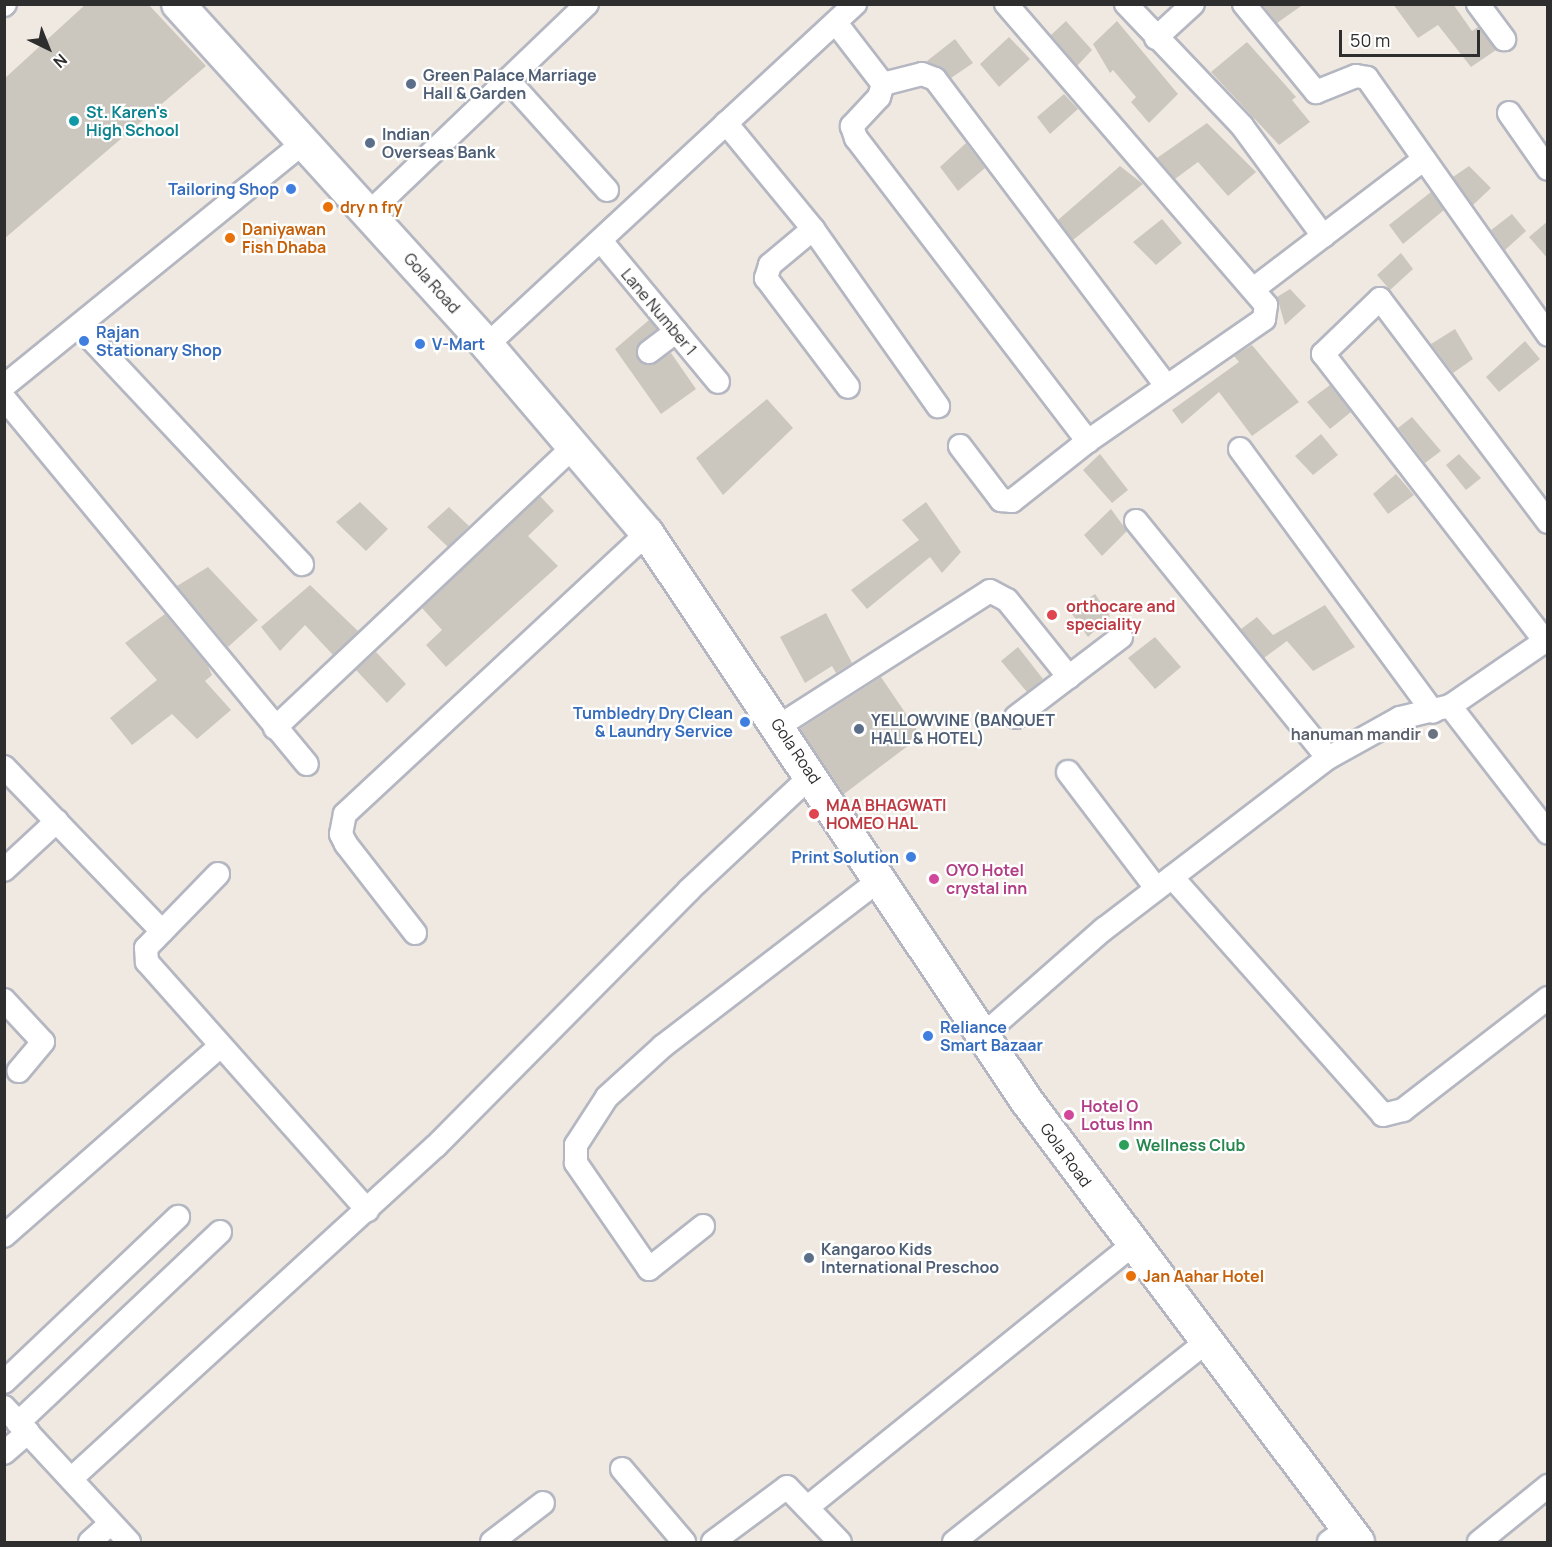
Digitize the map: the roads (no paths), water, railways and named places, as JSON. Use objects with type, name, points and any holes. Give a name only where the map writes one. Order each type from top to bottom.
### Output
[{"type":"street","name":"Gola Road","points":[[178,4],[305,141],[487,345],[647,533],[812,775],[982,1036],[1344,1538]]},
{"type":"street","points":[[369,213],[587,4]]},
{"type":"street","points":[[487,345],[855,4]]},
{"type":"street","points":[[960,446],[1001,500],[1012,501],[1088,441],[1264,319],[1266,305],[1256,287],[1006,4]]},
{"type":"street","points":[[1126,4],[1155,38],[1242,126],[1323,236]]},
{"type":"street","points":[[1155,38],[1193,4]]},
{"type":"street","points":[[1244,4],[1316,92],[1364,76],[1548,334]]},
{"type":"street","points":[[1478,4],[1504,39]]},
{"type":"street","points":[[836,22],[884,84]]},
{"type":"street","points":[[884,84],[922,74],[935,79],[1166,386]]},
{"type":"street","points":[[508,80],[607,190]]},
{"type":"street","points":[[884,84],[879,97],[852,126],[856,138],[1088,441]]},
{"type":"street","points":[[1509,113],[1548,169]]},
{"type":"street","points":[[726,123],[813,229],[938,406]]},
{"type":"street","points":[[4,386],[80,327],[305,141]]},
{"type":"street","points":[[1256,287],[1424,159]]},
{"type":"street","points":[[813,229],[770,265],[766,278],[848,387]]},
{"type":"street","name":"Lane Number 1","points":[[601,241],[718,382]]},
{"type":"street","points":[[982,1036],[1164,882],[1328,758],[1400,718],[1442,709],[1546,640],[1323,354],[1380,299],[1548,522]]},
{"type":"street","points":[[80,327],[302,564]]},
{"type":"street","points":[[649,352],[676,332]]},
{"type":"street","points":[[4,398],[307,764]]},
{"type":"street","points":[[275,728],[573,447]]},
{"type":"street","points":[[1240,449],[1442,709],[1548,833]]},
{"type":"street","points":[[1136,521],[1328,758]]},
{"type":"street","points":[[415,933],[346,844],[341,834],[345,814],[647,533]]},
{"type":"street","points":[[779,726],[990,591],[1007,600],[1069,677]]},
{"type":"street","points":[[1016,717],[1121,638]]},
{"type":"street","points":[[4,767],[162,931]]},
{"type":"street","points":[[1068,772],[1164,882],[1383,1115],[1403,1110],[1548,998]]},
{"type":"street","points":[[71,1479],[367,1210],[812,775]]},
{"type":"street","points":[[4,870],[57,821]]},
{"type":"street","points":[[218,874],[146,948],[147,962],[367,1210]]},
{"type":"street","points":[[703,1226],[649,1269],[576,1163],[576,1145],[607,1097],[663,1046],[881,879]]},
{"type":"street","points":[[4,1000],[43,1042],[19,1071]]},
{"type":"street","points":[[4,1236],[220,1046]]},
{"type":"street","points":[[4,1382],[178,1217]]},
{"type":"street","points":[[4,1453],[17,1421],[220,1232]]},
{"type":"street","points":[[809,1506],[1132,1245]]},
{"type":"street","points":[[954,1542],[1205,1343]]},
{"type":"street","points":[[17,1421],[129,1542]]},
{"type":"street","points":[[622,1469],[684,1542]]},
{"type":"street","points":[[1479,1542],[1548,1485]]},
{"type":"street","points":[[713,1542],[787,1486],[809,1506],[840,1542]]},
{"type":"street","points":[[492,1542],[543,1503]]},
{"type":"street","points":[[90,1542],[111,1523]]},
{"type":"place","name":"Green Palace Marriage Hall & Garden","points":[[411,84]]},
{"type":"place","name":"St. Karen's High School","points":[[74,121]]},
{"type":"place","name":"Indian Overseas Bank","points":[[370,143]]},
{"type":"place","name":"Tailoring Shop","points":[[291,189]]},
{"type":"place","name":"dry n fry","points":[[328,207]]},
{"type":"place","name":"Daniyawan Fish Dhaba","points":[[230,238]]},
{"type":"place","name":"Rajan Stationary Shop","points":[[84,341]]},
{"type":"place","name":"V-Mart","points":[[420,344]]},
{"type":"place","name":"orthocare and speciality","points":[[1052,615]]},
{"type":"place","name":"Tumbledry Dry Clean & Laundry Service","points":[[745,722]]},
{"type":"place","name":"YELLOWVINE (BANQUET HALL & HOTEL)","points":[[859,729]]},
{"type":"place","name":"hanuman mandir","points":[[1433,734]]},
{"type":"place","name":"MAA BHAGWATI HOMEO HAL","points":[[814,814]]},
{"type":"place","name":"Print Solution","points":[[911,857]]},
{"type":"place","name":"OYO Hotel crystal inn","points":[[934,879]]},
{"type":"place","name":"Reliance Smart Bazaar","points":[[928,1036]]},
{"type":"place","name":"Hotel O Lotus Inn","points":[[1069,1115]]},
{"type":"place","name":"Wellness Club","points":[[1124,1145]]},
{"type":"place","name":"Kangaroo Kids International Preschoo","points":[[809,1258]]},
{"type":"place","name":"Jan Aahar Hotel","points":[[1131,1276]]}]
